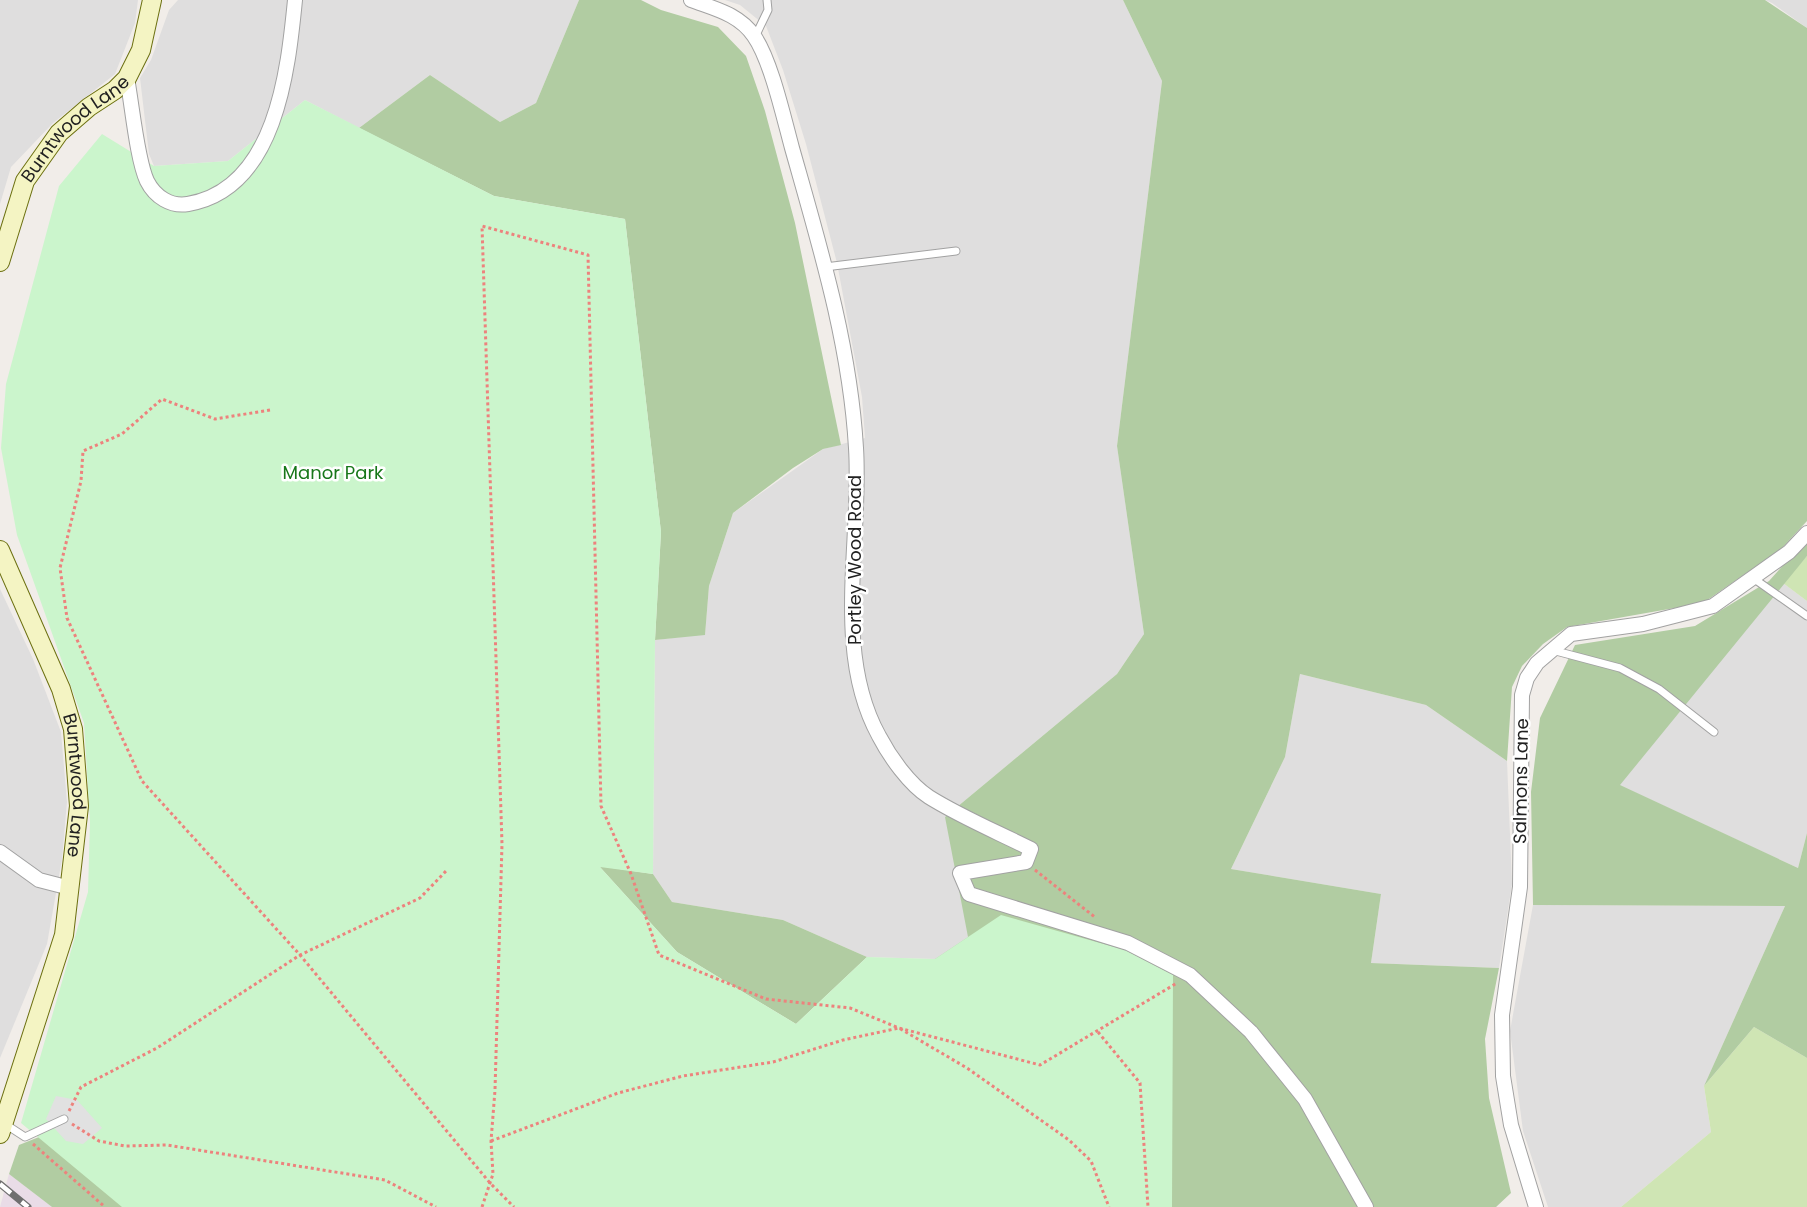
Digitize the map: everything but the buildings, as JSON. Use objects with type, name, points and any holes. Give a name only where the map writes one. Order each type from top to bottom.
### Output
[{"type":"street","name":"Burntwood Lane","points":[[0,262],[24,181],[41,154],[59,133],[127,78],[141,50],[152,0]]},
{"type":"street","points":[[127,78],[147,181],[161,200],[180,205],[208,201],[233,183],[245,170],[267,136],[282,92],[295,0]]},
{"type":"street","name":"Portley Wood Road","points":[[691,0],[737,17],[755,37],[775,87],[825,267],[849,379],[856,450],[852,581],[855,656],[866,705],[878,735],[894,761],[927,796],[1031,849],[1026,862]]},
{"type":"street","name":"Salmons Lane","points":[[1536,1207],[1511,1125],[1503,1076],[1502,1016],[1520,887],[1522,695],[1527,678],[1549,650],[1570,634],[1643,624],[1699,612],[1713,606],[1789,552],[1807,533]]},
{"type":"street","name":"Burntwood Lane","points":[[0,550],[61,689],[73,729],[79,806],[64,935],[2,1122]]},
{"type":"street","points":[[2,856],[39,880],[70,888]]},
{"type":"street","points":[[1026,862],[960,873],[969,894],[1128,943],[1190,975],[1251,1032],[1305,1099],[1366,1207]]},
{"type":"lane","points":[[755,37],[768,10],[767,0]]},
{"type":"lane","points":[[825,267],[956,250]]},
{"type":"lane","points":[[1753,578],[1807,616]]},
{"type":"lane","points":[[1549,650],[1620,668],[1659,689],[1714,732]]},
{"type":"lane","points":[[2,1122],[25,1137],[64,1119]]},
{"type":"path","points":[[482,1207],[493,1174],[491,1141],[495,1090],[502,844],[482,226],[588,255],[601,806],[631,874],[659,955],[766,999],[850,1008],[899,1028],[1040,1065],[1190,975]]},
{"type":"path","points":[[270,410],[215,418],[162,399],[122,434],[83,451],[81,481],[60,568],[67,618],[142,781],[300,955],[490,1183],[514,1207]]},
{"type":"path","points":[[1026,862],[1102,923]]},
{"type":"path","points":[[436,1207],[385,1180],[167,1145],[116,1144],[99,1141],[64,1119],[81,1087],[157,1048],[300,955],[420,898],[448,869]]},
{"type":"path","points":[[491,1141],[618,1094],[683,1076],[773,1062],[843,1040],[899,1028],[967,1068],[1069,1140],[1091,1161],[1109,1207]]},
{"type":"path","points":[[1098,1032],[1140,1083],[1148,1207]]},
{"type":"path","points":[[25,1137],[105,1207]]},
{"type":"shaded area","points":[[0,0],[138,0],[135,23],[115,74],[53,123],[11,167],[0,204]]},
{"type":"shaded area","points":[[178,0],[579,0],[536,103],[500,122],[430,75],[359,128],[305,100],[228,161],[154,166],[149,154],[140,78],[151,60],[169,10]]},
{"type":"shaded area","points":[[725,0],[1123,0],[1162,81],[1117,446],[1144,634],[1117,674],[945,817],[1001,915],[935,959],[867,957],[783,920],[672,902],[653,874],[655,640],[705,634],[709,586],[733,513],[823,449],[865,438],[862,397],[837,263],[806,144],[783,70],[766,26],[740,5]]},
{"type":"shaded area","points":[[1765,0],[1807,0],[1807,28],[1772,3]]},
{"type":"shaded area","points":[[1783,583],[1807,601],[1807,833],[1798,868],[1619,785]]},
{"type":"shaded area","points":[[0,589],[33,659],[61,732],[67,802],[62,859],[47,944],[0,1058]]},
{"type":"shaded area","points":[[1300,674],[1426,705],[1507,761],[1512,884],[1499,968],[1371,963],[1381,894],[1231,869],[1285,757]]},
{"type":"shaded area","points":[[1533,905],[1785,906],[1704,1086],[1711,1132],[1621,1207],[1548,1207],[1523,1131],[1510,1031]]},
{"type":"shaded area","points":[[56,1096],[77,1100],[102,1128],[83,1144],[66,1141],[46,1119]]},
{"type":"shaded area","points":[[9,1174],[52,1207],[0,1207]]},
{"type":"green space","points":[[579,0],[641,0],[661,10],[718,27],[746,56],[765,111],[795,223],[841,445],[823,449],[793,468],[733,513],[709,586],[705,635],[655,640],[661,532],[625,219],[494,196],[359,128],[430,75],[500,122],[536,103]]},
{"type":"green space","points":[[1123,0],[1765,0],[1807,28],[1807,521],[1781,549],[1703,603],[1567,627],[1543,644],[1522,666],[1512,687],[1507,761],[1426,705],[1300,674],[1285,757],[1231,869],[1381,894],[1371,963],[1499,968],[1485,1039],[1489,1098],[1511,1193],[1496,1207],[1130,1207],[935,959],[968,937],[945,817],[1117,674],[1144,634],[1117,446],[1162,81]]},
{"type":"green space","name":"Manor Park","points":[[305,100],[494,196],[625,219],[661,532],[655,640],[653,874],[600,867],[677,952],[796,1024],[867,957],[935,959],[1001,915],[1125,950],[1173,975],[1172,1207],[122,1207],[21,1123],[88,892],[90,822],[84,723],[17,535],[1,448],[6,384],[59,186],[102,134],[154,166],[228,161]]},
{"type":"green space","points":[[1807,539],[1807,556],[1620,785],[1798,868],[1807,833],[1807,1058],[1754,1027],[1704,1086],[1785,906],[1533,905],[1531,792],[1540,718],[1575,645],[1695,626],[1769,581]]},
{"type":"green space","points":[[1807,556],[1807,601],[1783,583]]},
{"type":"green space","points":[[599,866],[653,874],[672,902],[783,920],[867,957],[796,1024],[677,952]]},
{"type":"green space","points":[[1754,1027],[1807,1058],[1807,1207],[1621,1207],[1711,1132],[1704,1086]]},
{"type":"green space","points":[[44,1135],[154,1207],[52,1207],[9,1174],[19,1145]]},
{"type":"railway","points":[[0,1184],[28,1207]]}]
